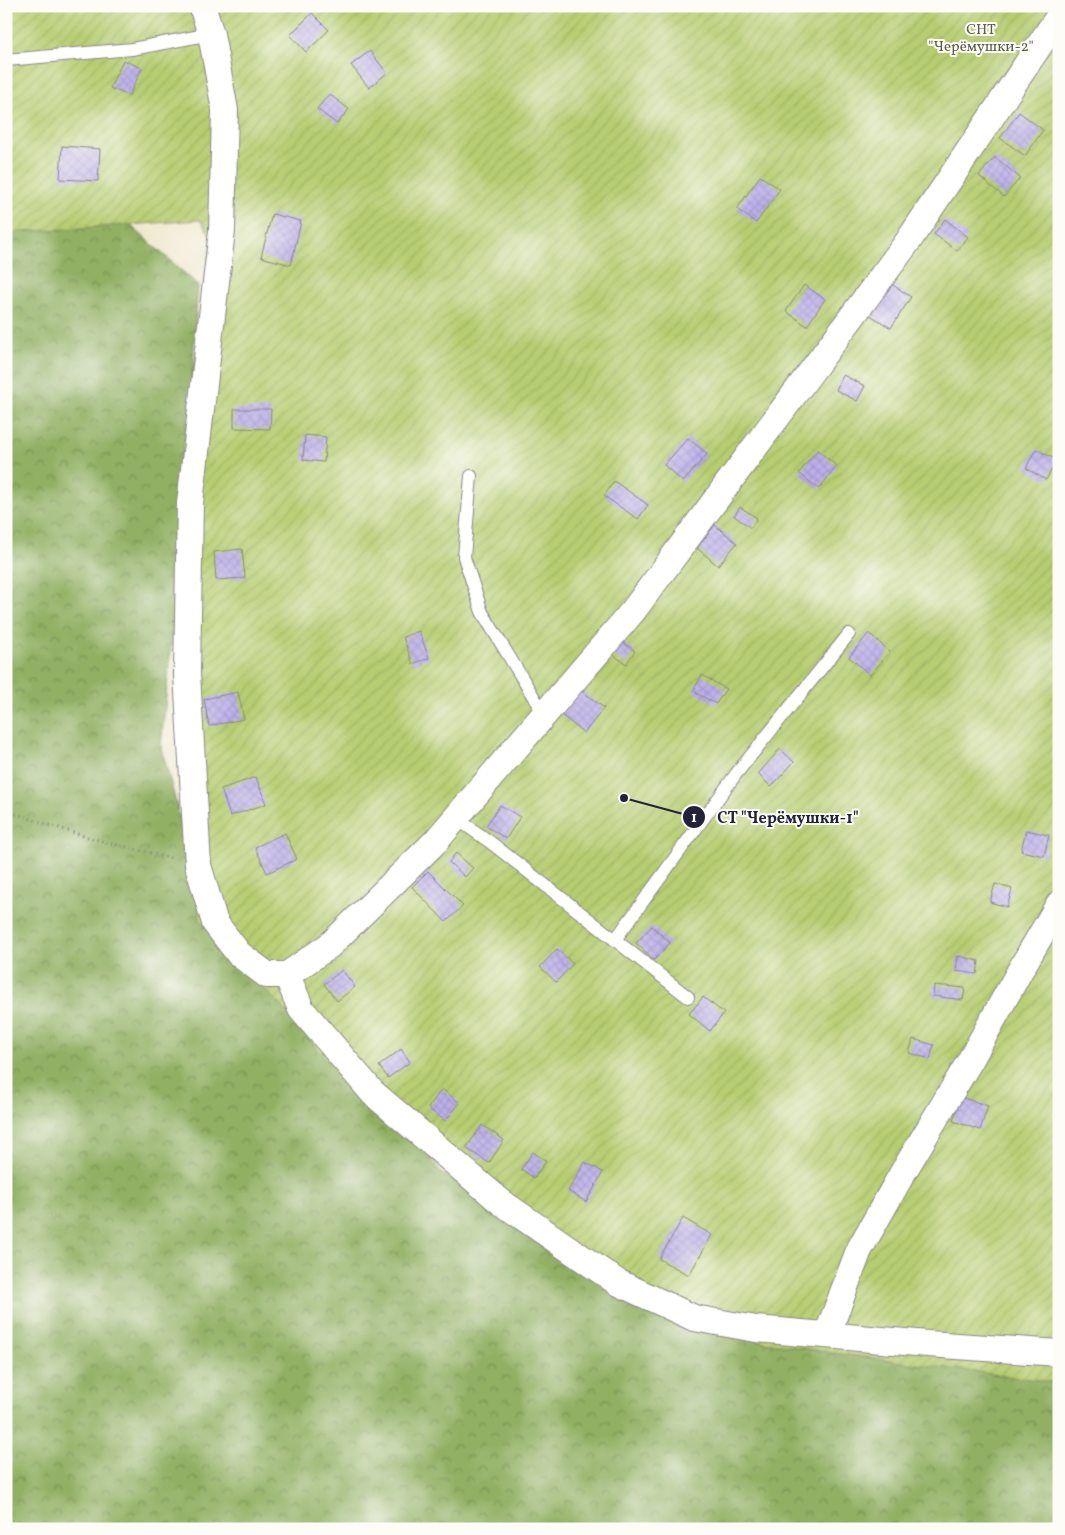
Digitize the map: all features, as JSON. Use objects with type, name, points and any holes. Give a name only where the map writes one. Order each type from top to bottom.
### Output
[{"type":"street","points":[[202,6],[210,34],[225,110],[225,119],[222,232],[190,503],[187,674],[198,865],[215,923],[239,954],[267,975],[288,975],[330,945],[436,841],[633,610],[910,240],[1059,16]]},
{"type":"street","points":[[827,1335],[859,1250],[902,1174],[972,1059],[1059,904]]},
{"type":"street","points":[[288,975],[300,1009],[373,1093],[501,1202],[617,1282],[694,1318],[756,1329],[937,1345],[1059,1353]]},
{"type":"lane","points":[[6,60],[132,49],[210,34]]},
{"type":"lane","points":[[471,476],[464,557],[482,612],[544,714]]},
{"type":"lane","points":[[615,940],[736,774],[849,634]]},
{"type":"lane","points":[[456,818],[490,842],[688,997]]},
{"type":"path","points":[[6,811],[94,839],[198,865]]},
{"type":"green space","name":"СНТ \"Черёмушки-2\"","points":[[6,6],[1059,6],[1059,1383],[826,1352],[690,1330],[498,1214],[366,1106],[283,1008],[200,921],[177,675],[175,506],[212,237],[200,220],[6,233]]},
{"type":"green space","points":[[6,115],[198,285],[180,559],[161,746],[204,908],[444,1175],[674,1299],[1059,1371],[1059,1529],[14,1529],[6,1520]]},
{"type":"building","points":[[312,13],[329,30],[306,52],[290,35]]},
{"type":"building","points":[[370,51],[387,73],[369,88],[351,65]]},
{"type":"building","points":[[123,60],[142,68],[129,96],[110,88]]},
{"type":"building","points":[[329,94],[349,109],[337,124],[317,109]]},
{"type":"building","points":[[1019,112],[1043,130],[1025,156],[1000,138]]},
{"type":"building","points":[[62,146],[100,149],[98,181],[60,179]]},
{"type":"building","points":[[995,157],[1020,178],[1004,197],[979,176]]},
{"type":"building","points":[[760,176],[780,189],[756,223],[737,209]]},
{"type":"building","points":[[272,214],[301,221],[291,265],[261,257]]},
{"type":"building","points":[[945,219],[968,237],[957,251],[934,234]]},
{"type":"building","points":[[890,283],[911,297],[891,328],[870,315]]},
{"type":"building","points":[[804,285],[825,299],[807,326],[786,311]]},
{"type":"building","points":[[843,375],[865,386],[857,401],[836,390]]},
{"type":"building","points":[[234,409],[271,409],[270,429],[234,428]]},
{"type":"building","points":[[305,435],[326,437],[324,462],[303,460]]},
{"type":"building","points":[[688,438],[707,454],[683,482],[664,465]]},
{"type":"building","points":[[1036,449],[1057,460],[1046,480],[1026,468]]},
{"type":"building","points":[[817,450],[837,466],[819,489],[799,473]]},
{"type":"building","points":[[614,481],[648,505],[638,519],[604,496]]},
{"type":"building","points":[[740,507],[757,518],[751,528],[734,516]]},
{"type":"building","points":[[715,525],[737,543],[718,566],[697,548]]},
{"type":"building","points":[[242,549],[245,578],[216,580],[214,552]]},
{"type":"building","points":[[419,631],[429,658],[413,664],[403,637]]},
{"type":"building","points":[[869,633],[890,652],[870,675],[849,657]]},
{"type":"building","points":[[620,641],[635,651],[626,664],[612,654]]},
{"type":"building","points":[[702,675],[726,689],[716,704],[693,691]]},
{"type":"building","points":[[579,689],[604,708],[584,733],[560,714]]},
{"type":"building","points":[[238,692],[244,719],[209,726],[204,699]]},
{"type":"building","points":[[780,749],[794,762],[771,787],[758,774]]},
{"type":"building","points":[[256,777],[266,804],[230,816],[221,789]]},
{"type":"building","points":[[500,805],[520,817],[506,839],[486,826]]},
{"type":"building","points":[[1026,830],[1049,835],[1044,856],[1021,851]]},
{"type":"building","points":[[285,833],[297,859],[267,873],[255,847]]},
{"type":"building","points":[[456,853],[473,868],[465,877],[449,862]]},
{"type":"building","points":[[428,871],[463,906],[446,922],[412,887]]},
{"type":"building","points":[[995,884],[1012,889],[1007,907],[990,902]]},
{"type":"building","points":[[652,926],[670,943],[654,960],[636,943]]},
{"type":"building","points":[[557,949],[573,964],[556,982],[540,967]]},
{"type":"building","points":[[958,956],[979,961],[977,974],[956,971]]},
{"type":"building","points":[[342,970],[355,987],[337,1001],[324,984]]},
{"type":"building","points":[[934,985],[965,988],[963,1000],[933,996]]},
{"type":"building","points":[[703,997],[724,1013],[710,1031],[689,1014]]},
{"type":"building","points":[[913,1039],[934,1045],[930,1059],[909,1053]]},
{"type":"building","points":[[401,1049],[410,1062],[388,1078],[379,1066]]},
{"type":"building","points":[[442,1089],[460,1103],[445,1121],[428,1108]]},
{"type":"building","points":[[961,1097],[988,1106],[980,1130],[953,1121]]},
{"type":"building","points":[[482,1125],[504,1140],[489,1163],[466,1148]]},
{"type":"building","points":[[533,1152],[546,1161],[534,1178],[521,1169]]},
{"type":"building","points":[[585,1162],[603,1172],[586,1202],[568,1191]]},
{"type":"building","points":[[683,1218],[712,1235],[689,1275],[659,1259]]},
{"type":"place","name":"СТ \"Черёмушки-1\"","points":[[624,798]]}]
